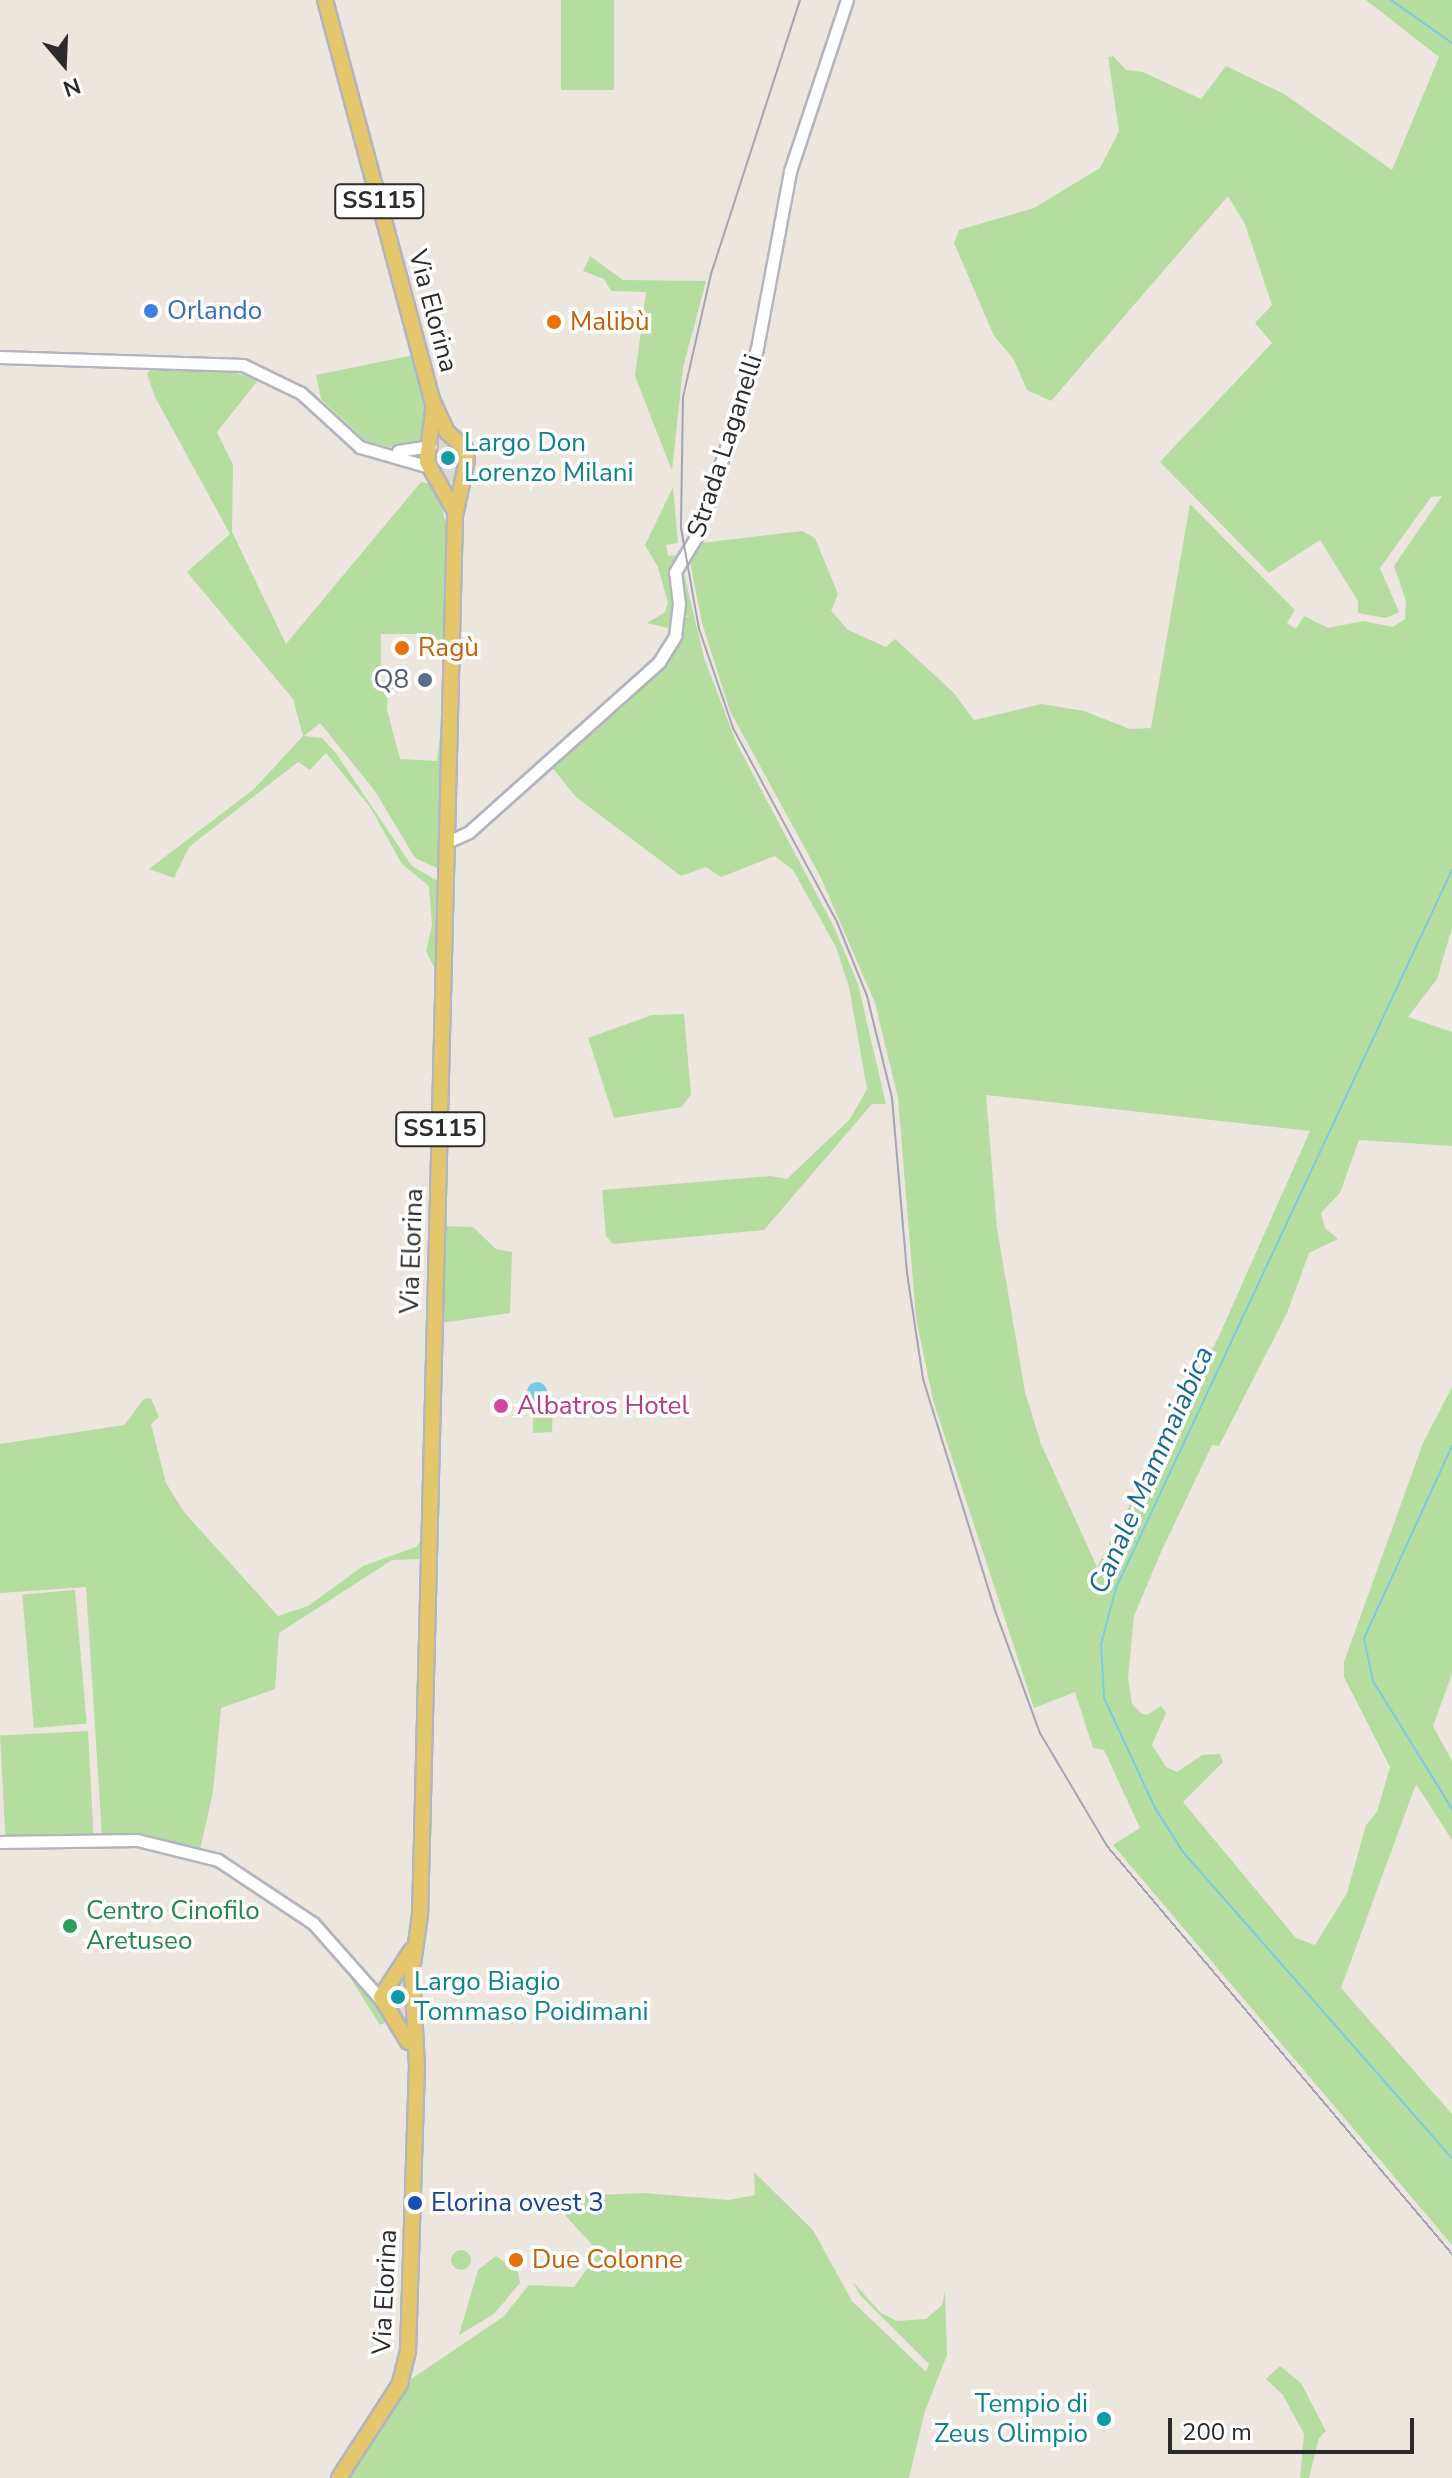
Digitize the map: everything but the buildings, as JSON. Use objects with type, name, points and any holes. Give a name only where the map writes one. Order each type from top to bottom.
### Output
[{"type":"main road","name":"Via Elorina","points":[[325,0],[433,402]]},
{"type":"main road","points":[[433,402],[467,454],[462,472],[450,478],[433,471]]},
{"type":"main road","points":[[433,402],[433,471],[455,516]]},
{"type":"main road","points":[[432,445],[455,440]]},
{"type":"main road","name":"Via Elorina","points":[[339,2478],[407,2365],[416,2090],[413,1996],[424,1743],[455,516],[462,472]]},
{"type":"main road","points":[[416,2090],[408,2041],[386,2006],[391,1980],[417,1940]]},
{"type":"main road","points":[[386,2006],[406,2011],[413,1996],[402,1979],[391,1980]]},
{"type":"street","name":"Strada Laganelli","points":[[447,842],[469,832],[648,672],[675,636],[679,604],[675,572],[696,537],[743,397],[757,348],[790,171],[847,0]]},
{"type":"street","points":[[0,357],[243,365],[301,393],[352,442],[433,471]]},
{"type":"street","points":[[385,452],[432,445]]},
{"type":"street","points":[[0,1842],[137,1840],[189,1850],[261,1885],[313,1923],[386,2006]]},
{"type":"street","points":[[344,1960],[391,1980]]},
{"type":"green space","points":[[561,0],[614,0],[614,90],[561,90]]},
{"type":"green space","points":[[1366,0],[1452,0],[1452,928],[1437,979],[1408,1017],[1452,1032],[1452,1146],[1359,1140],[1340,1193],[1321,1213],[1325,1228],[1338,1239],[1309,1253],[1287,1313],[1219,1446],[1212,1445],[1134,1616],[1128,1678],[1132,1704],[1141,1713],[1147,1715],[1161,1706],[1166,1713],[1152,1745],[1166,1767],[1177,1772],[1202,1755],[1220,1754],[1223,1762],[1183,1802],[1296,1938],[1315,1945],[1347,1893],[1366,1825],[1377,1812],[1390,1767],[1344,1677],[1344,1662],[1423,1443],[1452,1387],[1452,1674],[1433,1726],[1452,1761],[1452,1840],[1416,1784],[1341,1988],[1452,2114],[1452,2245],[1113,1845],[1140,1828],[1104,1750],[1093,1748],[1075,1692],[1034,1708],[933,1400],[916,1318],[898,1098],[875,1003],[820,876],[730,711],[702,623],[690,562],[701,543],[802,531],[815,538],[838,594],[831,611],[848,630],[886,647],[895,639],[953,692],[974,720],[1042,704],[1084,711],[1130,729],[1151,728],[1190,504],[1295,610],[1287,623],[1296,629],[1304,616],[1328,628],[1363,621],[1393,627],[1405,619],[1406,601],[1394,566],[1442,496],[1431,497],[1380,568],[1399,612],[1386,618],[1358,613],[1358,601],[1320,540],[1269,573],[1160,462],[1272,343],[1255,323],[1272,305],[1245,224],[1228,196],[1051,401],[1027,390],[1013,358],[994,336],[954,243],[959,230],[1034,208],[1100,168],[1119,131],[1108,57],[1113,56],[1126,70],[1143,72],[1201,99],[1226,66],[1284,94],[1392,170],[1439,57]],"holes":[[[986,1095],[1310,1131],[1219,1336],[1097,1567],[1041,1444],[1025,1392],[997,1228]]]},
{"type":"green space","points":[[590,256],[623,280],[706,281],[683,368],[672,471],[635,376],[646,292],[611,291],[604,279],[583,271]]},
{"type":"green space","points":[[414,355],[428,408],[423,444],[389,447],[366,441],[321,399],[316,375]]},
{"type":"green space","points":[[153,366],[224,370],[259,379],[217,432],[233,465],[232,532],[286,644],[421,482],[437,485],[449,538],[445,641],[434,641],[432,634],[381,634],[381,682],[405,680],[404,689],[388,690],[387,710],[400,759],[437,761],[442,718],[439,869],[415,858],[375,791],[320,723],[304,736],[322,738],[335,752],[412,866],[439,882],[436,971],[426,951],[432,925],[429,886],[402,864],[370,807],[326,753],[310,770],[298,762],[189,847],[174,878],[149,869],[254,789],[303,736],[293,699],[187,572],[230,534],[155,397],[147,374]]},
{"type":"green space","points":[[673,487],[678,543],[666,545],[668,556],[677,555],[670,565],[672,629],[647,623],[665,612],[668,603],[658,567],[645,545]]},
{"type":"green space","points":[[682,565],[704,658],[737,744],[833,925],[858,984],[886,1104],[872,1104],[764,1230],[613,1244],[606,1236],[602,1190],[771,1176],[787,1179],[850,1119],[867,1089],[849,987],[836,947],[793,870],[775,856],[721,877],[706,867],[681,876],[576,797],[551,766],[670,657],[683,618],[690,616],[683,615]]},
{"type":"green space","points":[[684,1014],[691,1094],[682,1107],[614,1118],[588,1038],[652,1015]]},
{"type":"green space","points":[[443,1226],[473,1227],[496,1249],[512,1252],[510,1313],[441,1323]]},
{"type":"green space","points":[[151,1398],[159,1417],[151,1424],[166,1483],[184,1512],[278,1616],[308,1606],[363,1566],[416,1547],[422,1539],[422,1559],[392,1560],[279,1633],[275,1689],[221,1708],[213,1792],[200,1850],[145,1837],[102,1836],[86,1587],[0,1593],[0,1444],[124,1425],[144,1399]]},
{"type":"green space","points":[[553,1401],[552,1432],[533,1433],[533,1415]]},
{"type":"green space","points":[[75,1590],[87,1723],[34,1728],[22,1595]]},
{"type":"green space","points":[[88,1731],[93,1836],[6,1840],[0,1736]]},
{"type":"green space","points":[[346,1971],[364,1983],[405,2043],[400,2043],[386,2022],[380,2025]]},
{"type":"green space","points":[[754,2172],[813,2230],[852,2301],[926,2372],[929,2364],[860,2295],[853,2282],[881,2313],[897,2321],[926,2319],[942,2305],[945,2291],[947,2355],[925,2411],[909,2478],[346,2478],[411,2379],[503,2317],[529,2285],[574,2287],[599,2252],[554,2203],[575,2196],[644,2193],[729,2200],[755,2195]]},
{"type":"green space","points":[[461,2250],[468,2253],[471,2260],[468,2267],[461,2270],[454,2267],[451,2260],[454,2253]]},
{"type":"green space","points":[[496,2256],[518,2272],[520,2283],[494,2314],[459,2335],[478,2270]]},
{"type":"green space","points":[[1280,2366],[1301,2383],[1326,2431],[1319,2438],[1309,2478],[1300,2478],[1304,2434],[1283,2395],[1266,2379]]},
{"type":"shaded area","name":"Largo Don Lorenzo Milani","points":[[450,432],[468,439],[475,457],[468,475],[450,482],[432,475],[425,457],[432,439]]},
{"type":"shaded area","name":"Largo Biagio Tommaso Poidimani","points":[[406,1976],[412,2013],[397,2019],[386,2016],[376,2002],[380,1984],[389,1977]]},
{"type":"water","points":[[533,1382],[541,1382],[547,1392],[541,1402],[533,1402],[527,1396],[527,1388]]},
{"type":"waterway","name":"Canale Mammaiabica","points":[[1391,0],[1452,43]]},
{"type":"waterway","name":"Canale Mammaiabica","points":[[1452,870],[1116,1588],[1101,1644],[1104,1698],[1155,1808],[1183,1852],[1452,2158]]},
{"type":"waterway","points":[[1452,1446],[1364,1638],[1373,1681],[1452,1809]]},
{"type":"railway","points":[[800,0],[711,274],[683,397],[681,528],[699,629],[733,728],[837,922],[867,996],[892,1098],[907,1273],[923,1379],[996,1613],[1040,1733],[1107,1846],[1452,2254]]},
{"type":"place","name":"Orlando","points":[[151,311]]},
{"type":"place","name":"Malibù","points":[[554,322]]},
{"type":"place","name":"Largo Don Lorenzo Milani","points":[[448,458]]},
{"type":"place","name":"Ragù","points":[[402,648]]},
{"type":"place","name":"Q8","points":[[425,680]]},
{"type":"place","name":"Albatros Hotel","points":[[501,1406]]},
{"type":"place","name":"Centro Cinofilo Aretuseo","points":[[70,1926]]},
{"type":"place","name":"Largo Biagio Tommaso Poidimani","points":[[398,1997]]},
{"type":"place","name":"Elorina ovest 3","points":[[415,2203]]},
{"type":"place","name":"Due Colonne","points":[[516,2260]]},
{"type":"place","name":"Tempio di Zeus Olimpio","points":[[1104,2419]]}]
